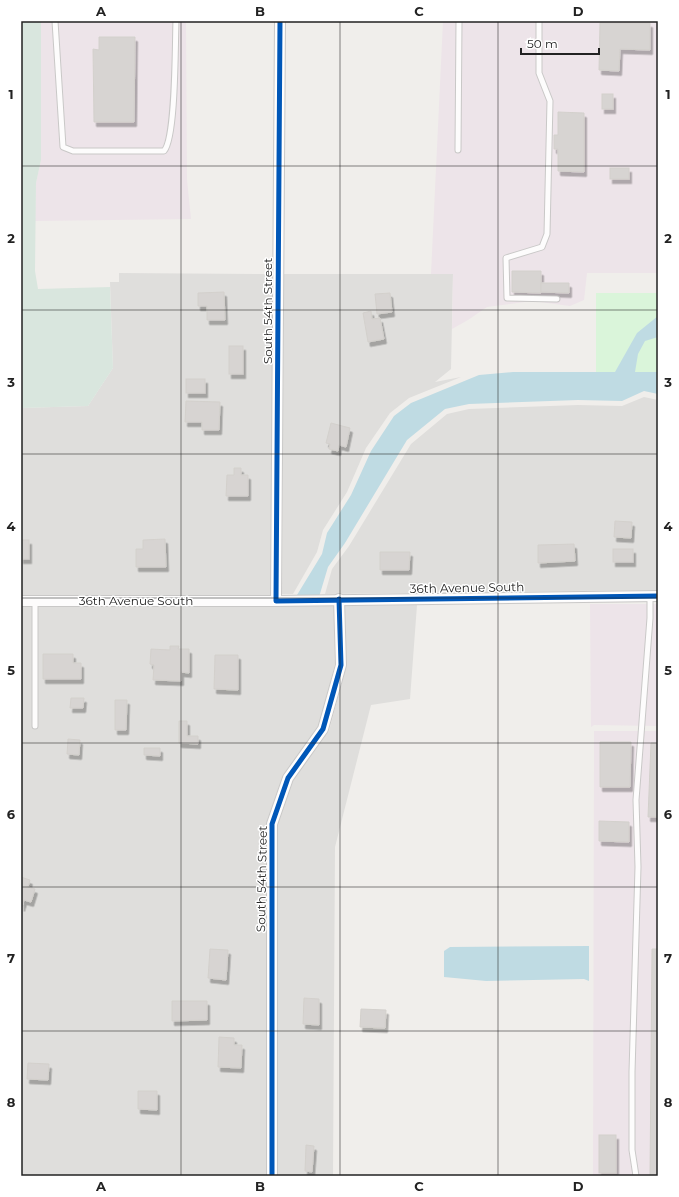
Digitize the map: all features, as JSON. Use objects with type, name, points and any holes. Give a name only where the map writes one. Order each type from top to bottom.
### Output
[{"type":"street","name":"South 54th Street","points":[[276,601],[280,21]]},
{"type":"street","name":"36th Avenue South","points":[[21,601],[276,601],[654,596]]},
{"type":"street","name":"South 54th Street","points":[[272,1176],[272,824],[288,778],[323,729],[341,665],[339,600]]},
{"type":"lane","points":[[55,21],[63,147],[73,151],[164,151],[168,148],[172,120],[176,21]]},
{"type":"lane","points":[[458,150],[459,21]]},
{"type":"lane","points":[[539,21],[539,74],[550,101],[547,234],[542,247],[506,258],[507,298],[557,299]]},
{"type":"lane","points":[[636,1176],[632,1150],[632,1072],[638,868],[636,800],[650,618],[654,596]]},
{"type":"lane","points":[[35,601],[35,726]]},
{"type":"shaded area","points":[[21,21],[41,21],[41,160],[36,183],[35,271],[38,289],[110,287],[113,368],[88,406],[21,408]]},
{"type":"shaded area","points":[[41,21],[186,21],[187,180],[191,219],[35,221],[36,183],[41,160]]},
{"type":"shaded area","points":[[443,21],[658,21],[658,273],[587,273],[584,300],[570,306],[532,301],[487,307],[452,329],[453,274],[431,274]]},
{"type":"shaded area","points":[[119,273],[273,274],[271,595],[21,595],[21,408],[88,406],[113,368],[110,282],[119,282]]},
{"type":"shaded area","points":[[284,274],[453,274],[451,369],[435,382],[461,377],[409,398],[390,413],[366,448],[347,492],[323,530],[317,552],[293,594],[282,594]]},
{"type":"shaded area","points":[[644,397],[658,400],[658,590],[325,594],[332,569],[349,546],[411,444],[447,414],[469,409],[578,405],[622,406]]},
{"type":"shaded area","points":[[590,604],[658,604],[658,726],[594,725],[591,727]]},
{"type":"shaded area","points":[[417,605],[410,699],[371,705],[335,847],[333,1176],[277,1176],[277,825],[292,781],[329,731],[346,667],[345,606]]},
{"type":"shaded area","points":[[334,606],[335,664],[319,726],[284,774],[266,824],[266,1176],[21,1176],[21,607]]},
{"type":"shaded area","points":[[594,731],[658,731],[658,1176],[593,1176]]},
{"type":"green space","points":[[596,293],[658,293],[658,390],[596,390]]},
{"type":"water","points":[[658,316],[658,337],[645,341],[638,354],[635,372],[658,372],[658,394],[644,391],[622,401],[578,400],[469,404],[445,409],[407,440],[345,543],[328,567],[319,597],[297,595],[322,554],[327,533],[351,495],[371,451],[394,416],[411,403],[479,375],[513,372],[615,372],[637,333]]},
{"type":"water","points":[[589,946],[589,981],[584,979],[486,981],[444,977],[444,951],[450,947]]},
{"type":"building","points":[[600,23],[650,23],[650,50],[620,49],[619,71],[599,70]]},
{"type":"building","points":[[99,37],[135,37],[134,122],[94,122],[93,49],[99,50]]},
{"type":"building","points":[[602,94],[613,94],[613,109],[602,109]]},
{"type":"building","points":[[558,112],[584,113],[584,172],[558,171],[558,149],[554,149],[554,135],[558,135]]},
{"type":"building","points":[[610,168],[629,168],[629,179],[610,179]]},
{"type":"building","points":[[512,271],[541,271],[541,293],[512,292]]},
{"type":"building","points":[[541,283],[569,283],[569,293],[541,292]]},
{"type":"building","points":[[224,292],[225,320],[207,320],[207,306],[198,306],[198,293]]},
{"type":"building","points":[[390,293],[392,312],[377,314],[375,294]]},
{"type":"building","points":[[371,311],[372,319],[380,318],[384,339],[368,342],[363,313]]},
{"type":"building","points":[[229,346],[243,346],[243,374],[229,374]]},
{"type":"building","points":[[186,379],[205,379],[205,393],[186,393]]},
{"type":"building","points":[[186,401],[220,402],[219,430],[202,430],[202,422],[185,422]]},
{"type":"building","points":[[331,423],[350,428],[346,447],[339,445],[338,451],[329,449],[330,444],[326,443]]},
{"type":"building","points":[[234,468],[241,468],[241,475],[248,475],[248,496],[226,496],[227,475],[234,475]]},
{"type":"building","points":[[615,521],[632,522],[631,538],[614,537]]},
{"type":"building","points":[[165,539],[166,567],[136,567],[136,549],[143,549],[143,540]]},
{"type":"building","points":[[21,540],[29,540],[29,559],[21,559]]},
{"type":"building","points":[[574,544],[575,561],[538,563],[538,545]]},
{"type":"building","points":[[613,549],[633,549],[633,562],[613,562]]},
{"type":"building","points":[[380,552],[410,552],[409,570],[380,570]]},
{"type":"building","points":[[170,646],[179,646],[178,649],[189,649],[189,673],[181,672],[181,681],[153,680],[154,665],[150,664],[151,649],[170,650]]},
{"type":"building","points":[[43,654],[73,654],[73,663],[81,663],[81,679],[43,679]]},
{"type":"building","points":[[215,655],[238,655],[238,690],[214,689]]},
{"type":"building","points":[[71,698],[84,698],[83,708],[70,708]]},
{"type":"building","points":[[115,700],[127,700],[126,730],[115,730]]},
{"type":"building","points":[[179,721],[187,721],[187,736],[198,736],[198,744],[179,743]]},
{"type":"building","points":[[68,739],[80,740],[79,755],[67,754]]},
{"type":"building","points":[[600,742],[631,742],[630,787],[600,787]]},
{"type":"building","points":[[651,743],[658,743],[658,817],[648,817]]},
{"type":"building","points":[[144,748],[160,748],[160,756],[144,755]]},
{"type":"building","points":[[599,821],[629,822],[629,842],[599,841]]},
{"type":"building","points":[[21,877],[30,880],[28,887],[35,889],[31,902],[24,900],[22,907]]},
{"type":"building","points":[[210,949],[228,950],[226,980],[208,978]]},
{"type":"building","points":[[652,949],[658,949],[658,1176],[650,1176]]},
{"type":"building","points":[[304,998],[319,999],[319,1025],[303,1024]]},
{"type":"building","points":[[172,1001],[207,1001],[207,1020],[172,1021]]},
{"type":"building","points":[[361,1009],[386,1010],[385,1028],[360,1027]]},
{"type":"building","points":[[219,1037],[234,1038],[234,1045],[242,1045],[241,1068],[218,1067]]},
{"type":"building","points":[[28,1063],[49,1064],[48,1080],[27,1079]]},
{"type":"building","points":[[138,1091],[157,1091],[157,1110],[138,1109]]},
{"type":"building","points":[[599,1135],[616,1135],[616,1173],[599,1173]]},
{"type":"building","points":[[306,1145],[314,1146],[312,1172],[305,1171]]},
{"type":"cycle path","points":[[280,21],[276,601],[658,596]]},
{"type":"cycle path","points":[[272,1176],[272,824],[288,778],[323,729],[341,665],[339,599]]}]
